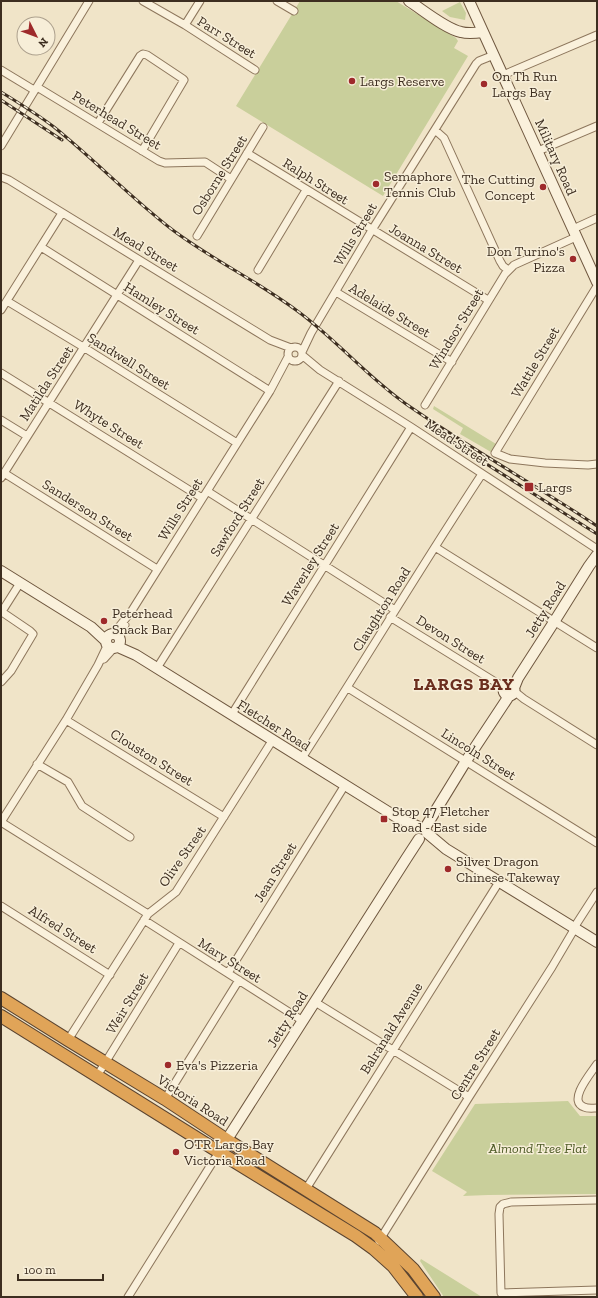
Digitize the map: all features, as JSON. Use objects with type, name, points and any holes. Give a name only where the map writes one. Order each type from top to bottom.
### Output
[{"type":"highway","name":"Victoria Road","points":[[1,998],[355,1219],[381,1238],[413,1269],[434,1297]]},
{"type":"highway","points":[[1,1016],[336,1223],[374,1249],[393,1266],[417,1297]]},
{"type":"street","points":[[3,142],[89,1]]},
{"type":"street","name":"Parr Street","points":[[143,1],[255,70]]},
{"type":"street","points":[[185,26],[200,1]]},
{"type":"street","points":[[277,1],[294,11]]},
{"type":"street","points":[[410,1],[454,23],[482,29]]},
{"type":"street","points":[[410,1],[448,27],[481,40],[494,54]]},
{"type":"street","name":"Military Road","points":[[472,2],[482,29],[597,282]]},
{"type":"street","points":[[460,32],[475,33],[482,29]]},
{"type":"street","points":[[504,75],[597,35]]},
{"type":"street","points":[[98,123],[140,56],[143,54],[183,78],[184,80],[142,151]]},
{"type":"street","name":"Wills Street","points":[[1,822],[66,720],[98,665],[202,498],[277,380],[311,333],[372,230],[476,64],[494,54]]},
{"type":"street","name":"Peterhead Street","points":[[1,70],[98,123],[159,161],[165,163],[204,162],[231,179]]},
{"type":"street","points":[[538,151],[597,126]]},
{"type":"street","name":"Osborne Street","points":[[197,236],[263,127]]},
{"type":"street","points":[[435,130],[444,138],[500,261],[508,270]]},
{"type":"street","name":"Ralph Street","points":[[247,153],[372,230]]},
{"type":"street","name":"Mead Street","points":[[1,175],[338,381],[411,427],[578,537],[592,543],[597,548]]},
{"type":"street","points":[[258,270],[306,190]]},
{"type":"street","points":[[1,310],[62,213]]},
{"type":"street","name":"Windsor Street","points":[[425,406],[488,300],[508,270],[514,265],[574,233],[597,218]]},
{"type":"street","name":"Joanna Street","points":[[372,230],[488,300]]},
{"type":"street","name":"Hamley Street","points":[[41,247],[270,391]]},
{"type":"street","name":"Matilda Street","points":[[3,476],[138,260]]},
{"type":"street","name":"Wattle Street","points":[[597,286],[495,453],[510,459],[545,463],[597,464]]},
{"type":"street","name":"Adelaide Street","points":[[336,292],[452,362]]},
{"type":"street","name":"Sandwell Street","points":[[7,301],[237,443]]},
{"type":"street","name":"Whyte Street","points":[[1,373],[202,498]]},
{"type":"street","name":"Sawford Street","points":[[157,668],[338,381]]},
{"type":"street","points":[[1,420],[27,436]]},
{"type":"street","name":"Waverley Street","points":[[232,714],[411,427]]},
{"type":"street","name":"Claughton Road","points":[[302,758],[348,688],[394,610],[482,474]]},
{"type":"street","name":"Sanderson Street","points":[[3,476],[157,570]]},
{"type":"street","points":[[207,491],[394,610]]},
{"type":"street","points":[[435,547],[597,648]]},
{"type":"street","name":"Jetty Road","points":[[128,1297],[406,859],[420,832],[437,808],[501,707],[509,688],[597,555]]},
{"type":"street","name":"Fletcher Road","points":[[1,571],[597,942]]},
{"type":"street","points":[[1,682],[11,671],[33,634],[1,613],[20,583]]},
{"type":"street","name":"Devon Street","points":[[390,617],[509,688],[524,700],[597,745]]},
{"type":"street","name":"Lincoln Street","points":[[348,688],[597,843]]},
{"type":"street","name":"Clouston Street","points":[[66,720],[224,817]]},
{"type":"street","name":"Olive Street","points":[[68,1040],[146,917],[176,892],[272,740]]},
{"type":"street","points":[[38,764],[68,782],[82,806],[130,837]]},
{"type":"street","name":"Jean Street","points":[[228,972],[345,785]]},
{"type":"street","name":"Mary Street","points":[[1,822],[146,917],[179,943],[228,972],[302,1021]]},
{"type":"street","name":"Balranald Avenue","points":[[306,1189],[499,882]]},
{"type":"street","name":"Centre Street","points":[[374,1249],[552,967],[577,922],[597,892]]},
{"type":"street","name":"Alfred Street","points":[[1,906],[110,974]]},
{"type":"street","name":"Weir Street","points":[[97,1076],[179,943]]},
{"type":"street","points":[[165,1099],[239,980]]},
{"type":"street","points":[[315,1002],[469,1097]]},
{"type":"street","points":[[597,1064],[578,1095],[577,1100],[580,1105],[586,1108],[597,1108]]},
{"type":"street","points":[[597,1200],[511,1202],[503,1204],[500,1207],[499,1214],[501,1293],[597,1290]]},
{"type":"green space","name":"Largs Reserve","points":[[300,1],[396,1],[456,38],[458,41],[454,48],[468,56],[383,196],[236,106]]},
{"type":"green space","points":[[460,2],[466,13],[465,20],[450,17],[442,11]]},
{"type":"green space","points":[[434,406],[496,444],[491,452],[460,434],[463,428],[433,409]]},
{"type":"green space","name":"Almond Tree Flat","points":[[568,1101],[580,1116],[597,1116],[597,1194],[463,1196],[467,1192],[432,1171],[475,1104]]},
{"type":"green space","points":[[421,1259],[482,1297],[444,1297],[420,1261]]},
{"type":"railway","points":[[1,92],[35,113],[54,127],[143,206],[174,231],[204,252],[251,280],[296,310],[391,393],[406,404],[597,526]]},
{"type":"railway","points":[[1,100],[62,140]]},
{"type":"railway","points":[[446,437],[597,534]]},
{"type":"place","name":"Largs Reserve","points":[[352,81]]},
{"type":"place","name":"On Th Run Largs Bay","points":[[484,84]]},
{"type":"place","name":"Semaphore Tennis Club","points":[[376,184]]},
{"type":"place","name":"The Cutting Concept","points":[[543,187]]},
{"type":"place","name":"Don Turino's Pizza","points":[[573,259]]},
{"type":"place","name":"Largs","points":[[529,487]]},
{"type":"place","name":"Peterhead Snack Bar","points":[[104,621]]},
{"type":"place","name":"Stop 47 Fletcher Road - East side","points":[[384,819]]},
{"type":"place","name":"Silver Dragon Chinese Takeway","points":[[448,869]]},
{"type":"place","name":"Eva's Pizzeria","points":[[168,1065]]},
{"type":"place","name":"OTR Largs Bay Victoria Road","points":[[176,1152]]},
{"type":"district","name":"LARGS BAY","points":[[464,684]]}]
